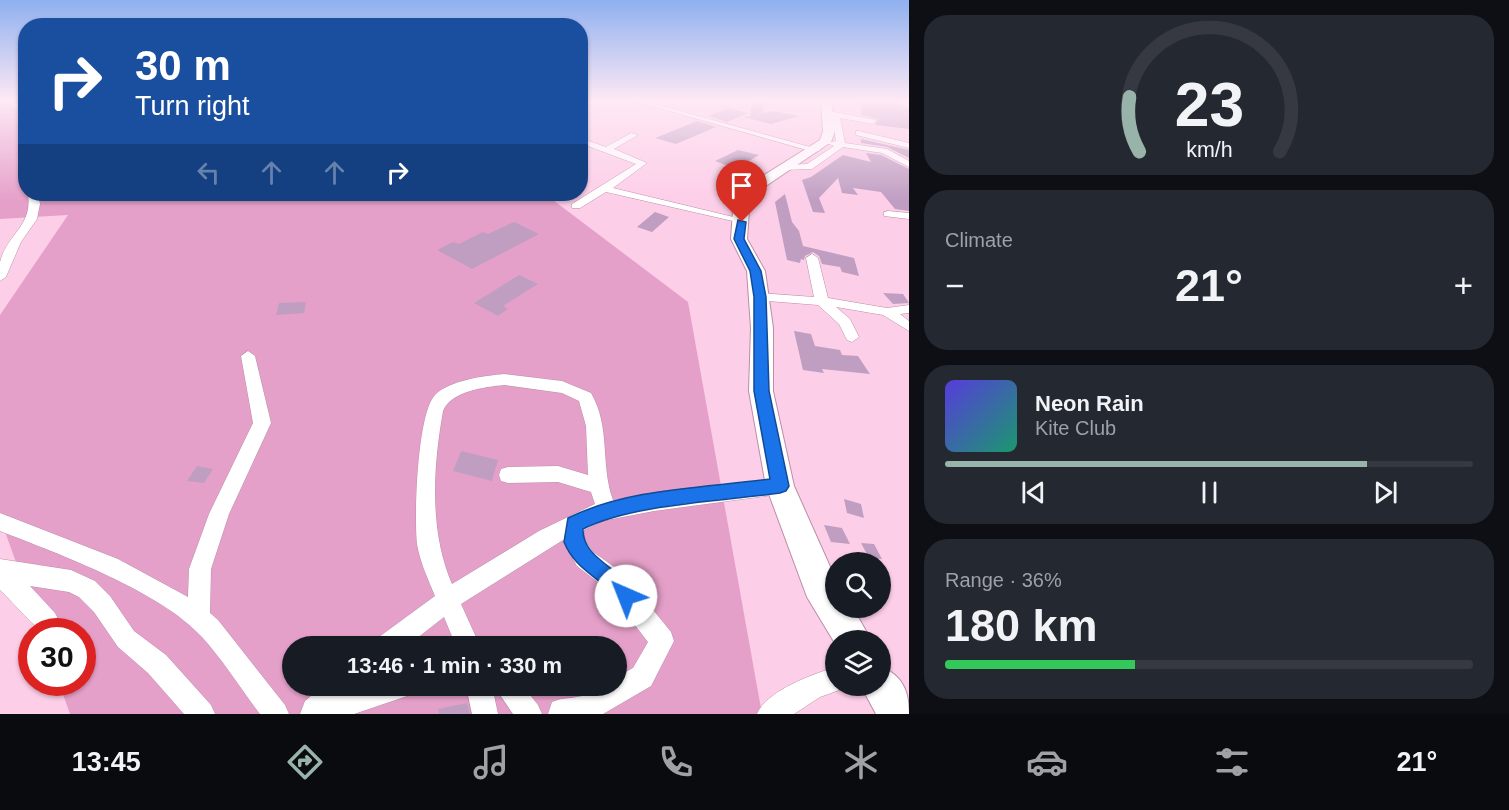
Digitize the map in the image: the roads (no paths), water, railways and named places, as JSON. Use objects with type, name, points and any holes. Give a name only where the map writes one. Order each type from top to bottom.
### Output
[{"type":"highway","points":[[829,134],[828,146],[785,168],[752,189],[744,200],[739,239],[756,271],[760,297],[761,391],[780,486],[819,585],[847,630]]},
{"type":"highway","points":[[887,696],[899,714]]},
{"type":"street","points":[[778,134],[828,146],[884,151],[909,148]]},
{"type":"street","points":[[863,134],[909,148]]},
{"type":"street","points":[[608,149],[634,135]]},
{"type":"street","points":[[588,142],[643,163],[588,199]]},
{"type":"street","points":[[884,151],[909,164]]},
{"type":"street","points":[[605,189],[742,222]]},
{"type":"street","points":[[0,277],[12,247],[33,217],[34,201]]},
{"type":"street","points":[[576,206],[585,201]]},
{"type":"street","points":[[888,214],[909,216]]},
{"type":"street","points":[[812,258],[822,302],[845,322],[852,337]]},
{"type":"street","points":[[760,297],[822,302],[887,312],[909,309]]},
{"type":"street","points":[[887,312],[909,327]]},
{"type":"street","points":[[198,617],[200,569],[219,514],[262,423],[248,356]]},
{"type":"street","points":[[464,636],[429,546],[426,526],[431,427],[434,410],[440,399],[471,386],[508,379],[565,388],[584,395],[591,407],[598,486],[607,510]]},
{"type":"street","points":[[508,476],[558,474],[598,486]]},
{"type":"street","points":[[401,636],[449,599],[546,538],[607,510],[780,486]]},
{"type":"street","points":[[0,522],[138,581],[198,617],[210,628],[276,714]]},
{"type":"street","points":[[561,714],[561,711],[588,708],[642,677],[662,641],[615,581],[585,559],[573,542],[574,524]]},
{"type":"street","points":[[0,570],[72,581],[87,589],[102,604],[126,639],[158,664],[202,714]]},
{"type":"street","points":[[0,576],[24,595],[44,618]]},
{"type":"street","points":[[770,714],[814,686],[825,682]]},
{"type":"street","points":[[311,714],[331,696]]},
{"type":"street","points":[[311,714],[369,696]]},
{"type":"street","points":[[481,696],[485,714]]},
{"type":"street","points":[[515,696],[529,714]]}]
